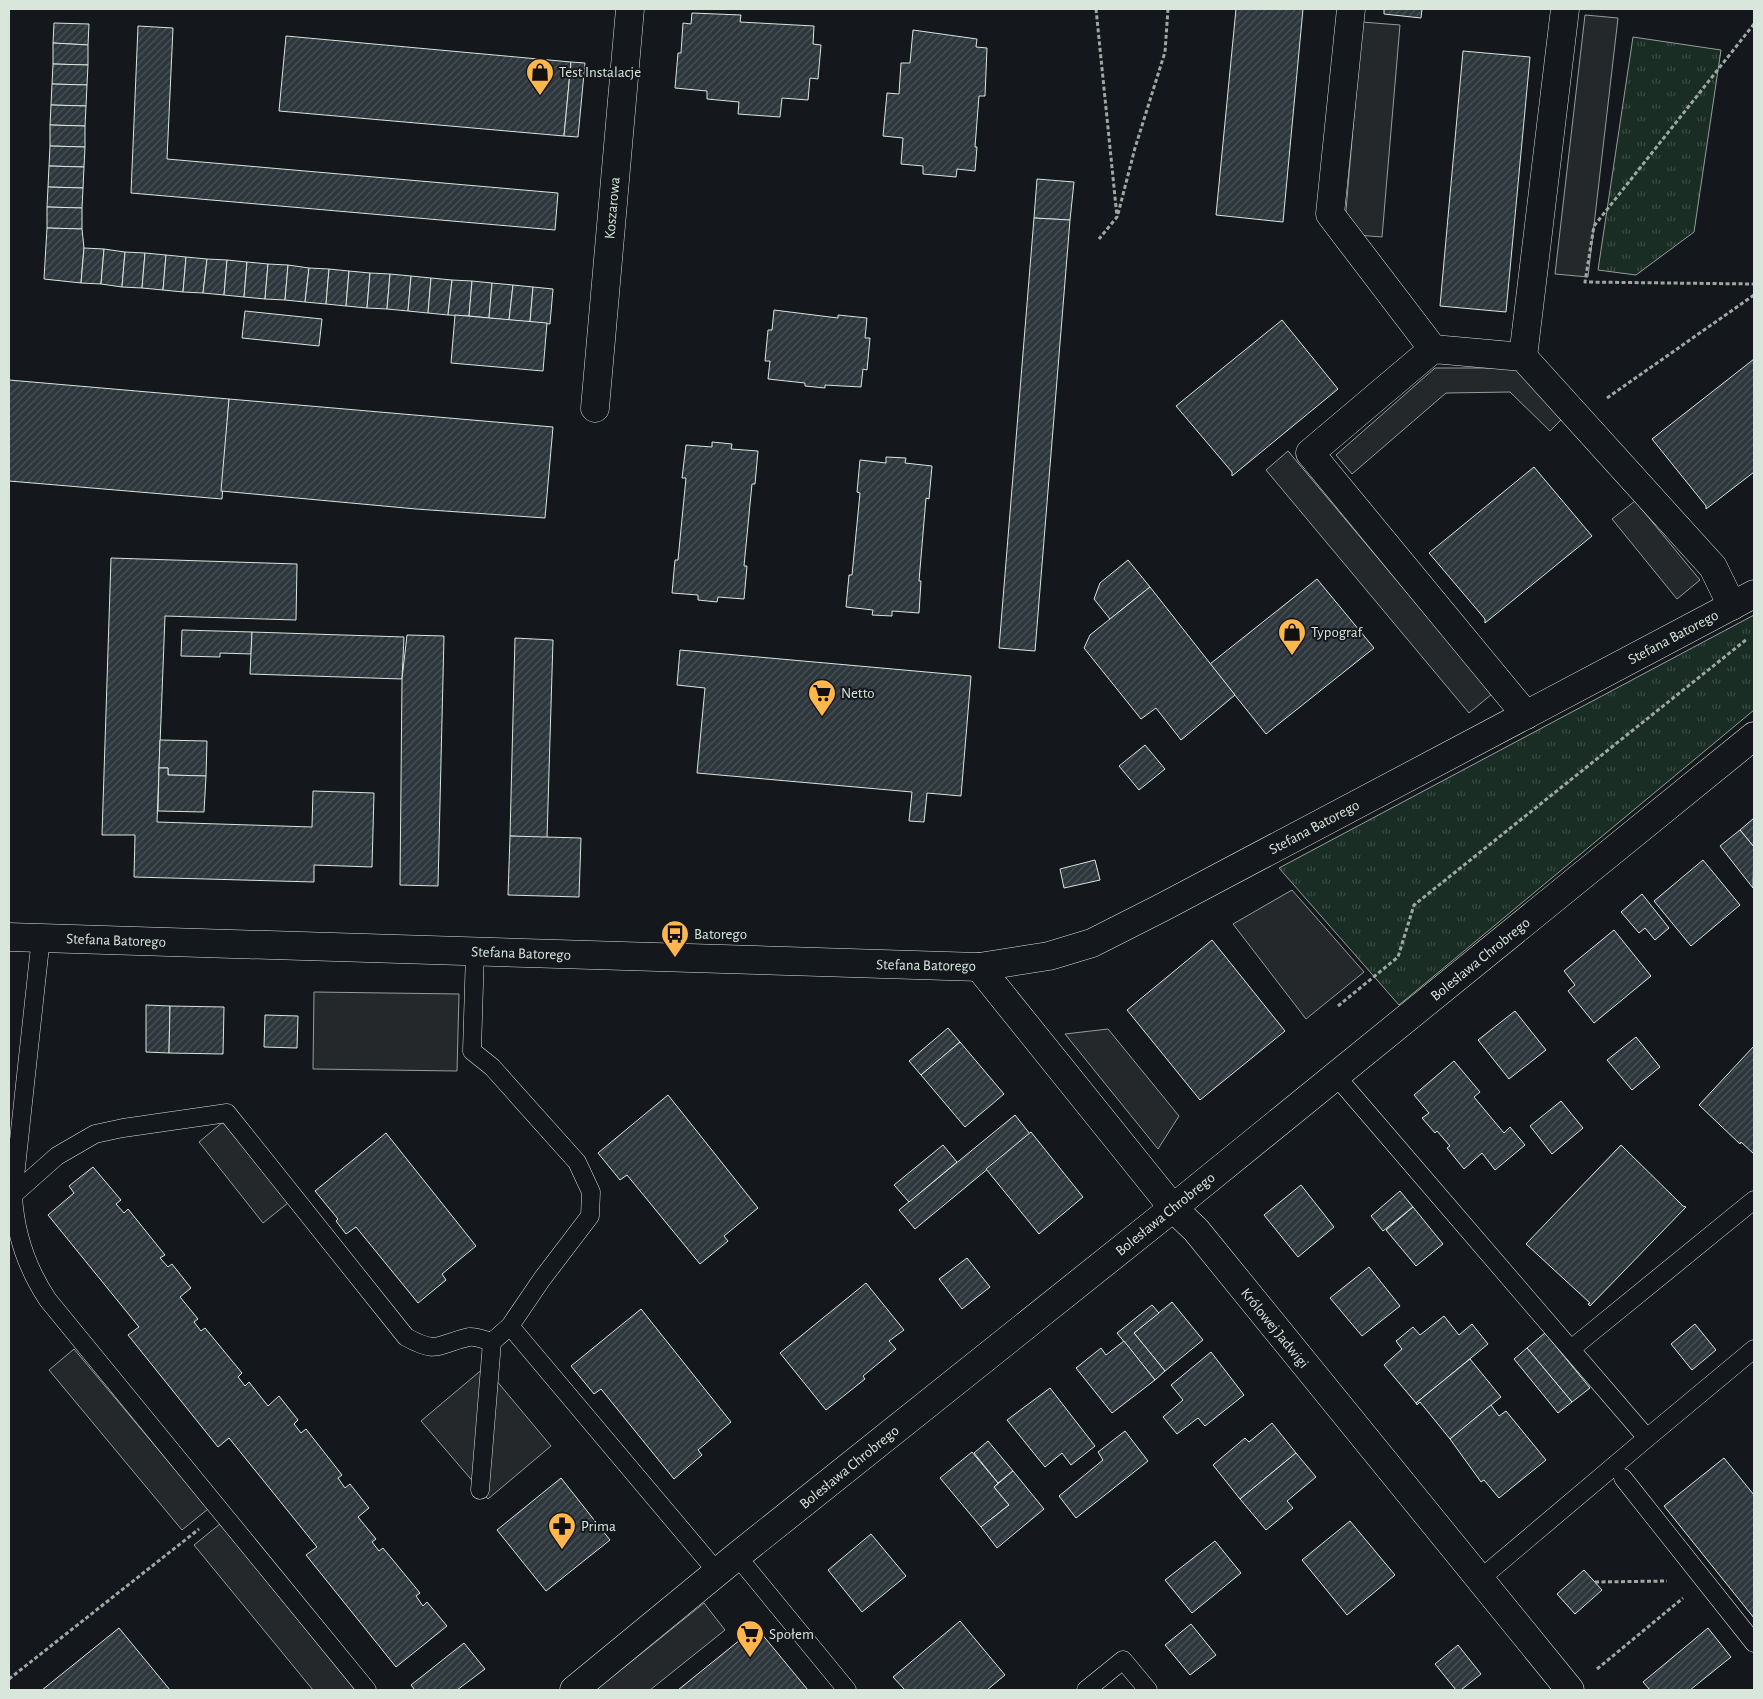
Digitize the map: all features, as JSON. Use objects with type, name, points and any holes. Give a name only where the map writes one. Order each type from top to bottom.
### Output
[{"type":"street","name":"Koszarowa","points":[[595,408],[630,9]]},
{"type":"street","points":[[1351,9],[1330,214],[1433,349]]},
{"type":"street","points":[[1523,357],[1564,9]]},
{"type":"street","points":[[1526,715],[1310,453],[1433,349],[1523,357],[1743,600]]},
{"type":"street","name":"Stefana Batorego","points":[[9,937],[979,967],[1049,956],[1092,942],[1743,600]]},
{"type":"street","name":"Bolesława Chrobrego","points":[[574,1690],[1173,1208],[1754,736]]},
{"type":"street","name":"Królowej Jadwigi","points":[[979,967],[1173,1208],[1196,1230],[1570,1690]]},
{"type":"lane","points":[[41,938],[12,1206],[25,1258],[33,1277],[48,1300],[367,1690]]},
{"type":"lane","points":[[475,952],[472,1051],[492,1067],[577,1162],[592,1192],[590,1216],[542,1279],[510,1326],[492,1342],[480,1490]]},
{"type":"lane","points":[[1336,1076],[1647,1438]]},
{"type":"lane","points":[[12,1206],[57,1156],[95,1134],[122,1128],[227,1113],[406,1337],[424,1347],[446,1346],[470,1337],[492,1342]]},
{"type":"lane","points":[[1571,1349],[1754,1200]]},
{"type":"lane","points":[[510,1326],[727,1565],[847,1690]]},
{"type":"lane","points":[[1480,1579],[1754,1350]]},
{"type":"lane","points":[[1623,1478],[1754,1643]]},
{"type":"lane","points":[[1086,1690],[1123,1660],[1148,1690]]},
{"type":"path","points":[[1096,9],[1117,217]]},
{"type":"path","points":[[1099,239],[1117,217],[1135,148],[1165,52],[1168,9]]},
{"type":"path","points":[[1754,24],[1594,226],[1585,282],[1754,284]]},
{"type":"path","points":[[1606,399],[1754,295]]},
{"type":"path","points":[[1338,1006],[1398,957],[1414,906],[1754,633]]},
{"type":"path","points":[[9,1679],[221,1512]]},
{"type":"path","points":[[1595,1582],[1705,1580]]},
{"type":"path","points":[[1592,1674],[1705,1580]]},
{"type":"green space","points":[[1633,37],[1721,50],[1694,232],[1636,275],[1598,270]]},
{"type":"green space","points":[[1754,615],[1754,710],[1399,1005],[1279,868]]},
{"type":"shaded area","points":[[1585,15],[1618,18],[1588,277],[1555,274]]},
{"type":"shaded area","points":[[1362,22],[1400,25],[1382,237],[1344,234]]},
{"type":"shaded area","points":[[1435,368],[1519,368],[1567,414],[1550,431],[1510,392],[1446,393],[1352,474],[1336,455]]},
{"type":"shaded area","points":[[1288,451],[1492,694],[1469,713],[1266,470]]},
{"type":"shaded area","points":[[1635,501],[1700,580],[1677,599],[1612,519]]},
{"type":"shaded area","points":[[1292,890],[1364,972],[1306,1019],[1233,924]]},
{"type":"shaded area","points":[[314,992],[459,994],[457,1071],[313,1069]]},
{"type":"shaded area","points":[[1108,1029],[1179,1116],[1158,1149],[1065,1034]]},
{"type":"shaded area","points":[[224,1121],[288,1203],[263,1223],[199,1142]]},
{"type":"shaded area","points":[[74,1349],[208,1509],[182,1530],[49,1370]]},
{"type":"shaded area","points":[[485,1367],[551,1446],[488,1499],[421,1421]]},
{"type":"shaded area","points":[[220,1524],[355,1690],[313,1690],[194,1545]]},
{"type":"shaded area","points":[[704,1603],[725,1630],[650,1690],[596,1690]]},
{"type":"building","points":[[1236,9],[1303,9],[1283,222],[1216,215]]},
{"type":"building","points":[[1384,9],[1422,9],[1421,18],[1384,14]]},
{"type":"building","points":[[692,13],[741,15],[740,22],[814,26],[813,44],[821,45],[818,79],[810,78],[808,100],[782,98],[780,117],[738,114],[739,102],[707,99],[707,91],[675,88],[678,53],[681,53],[683,23],[691,24]]},
{"type":"building","points":[[54,23],[89,24],[88,45],[53,43]]},
{"type":"building","points":[[138,26],[173,28],[167,159],[558,193],[555,230],[131,193]]},
{"type":"building","points":[[913,30],[977,39],[976,47],[987,48],[985,96],[979,96],[975,171],[957,169],[956,177],[923,174],[923,166],[901,164],[903,138],[883,136],[887,93],[899,94],[901,63],[910,63]]},
{"type":"building","points":[[286,36],[571,62],[564,136],[279,111]]},
{"type":"building","points":[[53,43],[88,45],[88,65],[53,64]]},
{"type":"building","points":[[1463,51],[1530,57],[1506,312],[1440,306]]},
{"type":"building","points":[[571,62],[585,63],[578,137],[564,136]]},
{"type":"building","points":[[53,64],[88,65],[87,85],[52,84]]},
{"type":"building","points":[[52,84],[87,85],[86,106],[51,105]]},
{"type":"building","points":[[51,105],[86,106],[85,126],[50,125]]},
{"type":"building","points":[[50,125],[85,126],[85,147],[50,146]]},
{"type":"building","points":[[50,146],[85,147],[84,167],[49,166]]},
{"type":"building","points":[[49,166],[84,167],[83,188],[48,187]]},
{"type":"building","points":[[1037,179],[1074,182],[1070,220],[1034,218]]},
{"type":"building","points":[[48,187],[83,188],[82,208],[47,207]]},
{"type":"building","points":[[47,207],[82,208],[82,229],[47,228]]},
{"type":"building","points":[[1034,218],[1070,220],[1035,651],[999,648]]},
{"type":"building","points":[[47,228],[82,229],[84,248],[81,283],[44,279]]},
{"type":"building","points":[[84,248],[104,249],[101,284],[81,283]]},
{"type":"building","points":[[104,249],[125,252],[122,287],[101,284]]},
{"type":"building","points":[[125,252],[145,253],[142,288],[122,287]]},
{"type":"building","points":[[145,253],[166,255],[163,290],[142,288]]},
{"type":"building","points":[[166,255],[186,257],[183,292],[163,290]]},
{"type":"building","points":[[186,257],[207,259],[203,293],[183,292]]},
{"type":"building","points":[[207,259],[227,260],[224,295],[203,293]]},
{"type":"building","points":[[227,260],[247,262],[244,297],[224,295]]},
{"type":"building","points":[[247,262],[268,264],[265,299],[244,297]]},
{"type":"building","points":[[268,264],[288,265],[285,300],[265,299]]},
{"type":"building","points":[[288,265],[309,268],[305,302],[285,300]]},
{"type":"building","points":[[309,268],[329,269],[326,304],[305,302]]},
{"type":"building","points":[[329,269],[349,271],[346,306],[326,304]]},
{"type":"building","points":[[349,271],[370,273],[367,308],[346,306]]},
{"type":"building","points":[[370,273],[390,274],[387,309],[367,308]]},
{"type":"building","points":[[390,274],[411,276],[408,311],[387,309]]},
{"type":"building","points":[[411,276],[431,278],[428,313],[408,311]]},
{"type":"building","points":[[431,278],[452,280],[448,315],[428,313]]},
{"type":"building","points":[[452,280],[472,281],[469,316],[448,315]]},
{"type":"building","points":[[472,281],[492,283],[489,318],[469,316]]},
{"type":"building","points":[[492,283],[513,285],[509,320],[489,318]]},
{"type":"building","points":[[513,285],[533,287],[530,322],[509,320]]},
{"type":"building","points":[[533,287],[553,289],[550,324],[530,322]]},
{"type":"building","points":[[774,310],[838,318],[838,315],[867,318],[865,338],[870,338],[867,370],[863,369],[861,387],[825,385],[825,388],[805,386],[805,383],[768,379],[770,361],[765,361],[768,330],[772,330]]},
{"type":"building","points":[[245,311],[322,319],[319,346],[242,338]]},
{"type":"building","points":[[455,315],[547,323],[543,371],[451,363]]},
{"type":"building","points":[[1282,320],[1338,389],[1232,476],[1232,472],[1176,406]]},
{"type":"building","points":[[1754,359],[1754,472],[1706,509],[1706,506],[1652,439]]},
{"type":"building","points":[[9,380],[229,399],[222,499],[9,481]]},
{"type":"building","points":[[229,399],[553,427],[545,518],[416,509],[221,491]]},
{"type":"building","points":[[712,442],[732,444],[731,449],[758,451],[755,484],[752,484],[744,566],[747,566],[744,599],[718,597],[717,602],[698,600],[698,595],[672,593],[675,560],[678,560],[686,478],[682,478],[686,445],[712,447]]},
{"type":"building","points":[[886,457],[906,458],[905,463],[932,466],[929,499],[926,498],[919,581],[921,581],[919,613],[892,611],[892,616],[872,615],[873,610],[846,607],[849,575],[852,575],[860,493],[857,492],[860,460],[886,463]]},
{"type":"building","points":[[1534,467],[1592,536],[1485,623],[1485,619],[1429,553]]},
{"type":"building","points":[[111,558],[297,564],[296,620],[165,616],[157,822],[312,827],[313,791],[374,793],[372,867],[314,865],[314,882],[134,877],[135,835],[102,835]]},
{"type":"building","points":[[1128,560],[1150,587],[1110,619],[1094,599],[1100,583]]},
{"type":"building","name":"Typograf","points":[[1317,579],[1374,648],[1266,734],[1210,664]]},
{"type":"building","points":[[1150,587],[1235,695],[1181,740],[1156,708],[1141,719],[1084,648],[1090,635]]},
{"type":"building","points":[[182,630],[252,632],[251,654],[220,653],[220,657],[181,656]]},
{"type":"building","points":[[252,632],[404,637],[402,679],[250,674]]},
{"type":"building","points":[[407,635],[444,636],[438,886],[400,885],[402,679]]},
{"type":"building","points":[[515,638],[553,640],[547,838],[510,836]]},
{"type":"building","points":[[680,650],[971,676],[961,796],[927,793],[924,822],[909,821],[912,792],[697,773],[705,688],[677,685]]},
{"type":"building","points":[[160,740],[207,741],[206,776],[168,775],[168,768],[159,768]]},
{"type":"building","points":[[1145,745],[1165,769],[1139,790],[1119,766]]},
{"type":"building","points":[[159,768],[168,768],[168,775],[206,776],[204,812],[158,811]]},
{"type":"building","points":[[1754,818],[1754,847],[1740,830]]},
{"type":"building","points":[[1740,830],[1754,847],[1753,888],[1720,846]]},
{"type":"building","points":[[510,836],[581,838],[579,897],[508,895]]},
{"type":"building","points":[[1095,860],[1100,880],[1064,888],[1060,869]]},
{"type":"building","points":[[1703,860],[1740,905],[1691,946],[1654,901]]},
{"type":"building","points":[[1642,894],[1669,928],[1655,940],[1645,928],[1639,933],[1621,912]]},
{"type":"building","points":[[1614,930],[1651,976],[1594,1023],[1568,991],[1575,985],[1564,971]]},
{"type":"building","points":[[1212,940],[1285,1031],[1200,1100],[1127,1010]]},
{"type":"building","points":[[146,1005],[170,1006],[169,1053],[146,1052]]},
{"type":"building","points":[[170,1006],[224,1007],[223,1054],[169,1053]]},
{"type":"building","points":[[1515,1011],[1546,1050],[1509,1079],[1478,1040]]},
{"type":"building","points":[[265,1015],[298,1016],[297,1048],[264,1047]]},
{"type":"building","points":[[948,1028],[960,1042],[921,1075],[909,1061]]},
{"type":"building","points":[[1636,1037],[1660,1067],[1632,1090],[1607,1060]]},
{"type":"building","points":[[960,1042],[1004,1094],[965,1127],[921,1075]]},
{"type":"building","points":[[1754,1046],[1754,1154],[1741,1142],[1740,1144],[1699,1105]]},
{"type":"building","points":[[1454,1061],[1480,1092],[1474,1097],[1504,1133],[1510,1127],[1525,1145],[1495,1170],[1482,1153],[1464,1169],[1447,1148],[1450,1146],[1422,1118],[1429,1113],[1414,1095]]},
{"type":"building","points":[[668,1095],[758,1208],[724,1236],[728,1241],[700,1264],[627,1175],[620,1180],[598,1153]]},
{"type":"building","points":[[1561,1101],[1583,1128],[1552,1154],[1530,1126]]},
{"type":"building","points":[[1015,1115],[1030,1134],[915,1229],[899,1210]]},
{"type":"building","points":[[1031,1132],[1083,1197],[1039,1234],[986,1169]]},
{"type":"building","points":[[386,1133],[476,1246],[442,1274],[446,1280],[418,1303],[356,1227],[346,1234],[336,1221],[338,1219],[315,1191]]},
{"type":"building","points":[[943,1145],[957,1162],[909,1202],[894,1185]]},
{"type":"building","points":[[1621,1145],[1686,1207],[1590,1306],[1588,1304],[1590,1303],[1526,1244]]},
{"type":"building","points":[[93,1167],[121,1200],[116,1204],[124,1213],[128,1209],[165,1255],[160,1258],[168,1267],[172,1264],[191,1288],[180,1297],[198,1319],[194,1322],[201,1331],[205,1328],[242,1373],[238,1377],[245,1386],[249,1382],[268,1406],[279,1396],[298,1420],[294,1424],[301,1433],[306,1429],[342,1475],[338,1478],[345,1488],[350,1484],[369,1508],[358,1517],[376,1539],[372,1542],[379,1551],[383,1548],[420,1593],[416,1596],[423,1606],[427,1602],[447,1626],[396,1667],[306,1555],[317,1547],[229,1438],[218,1447],[128,1335],[139,1327],[48,1215],[74,1193],[69,1186]]},
{"type":"building","points":[[1301,1185],[1334,1227],[1298,1257],[1264,1215]]},
{"type":"building","points":[[1400,1191],[1413,1207],[1383,1231],[1371,1216]]},
{"type":"building","points":[[1413,1207],[1443,1244],[1416,1266],[1386,1230]]},
{"type":"building","points":[[967,1258],[990,1287],[962,1309],[939,1279]]},
{"type":"building","points":[[1369,1267],[1400,1306],[1362,1336],[1330,1298]]},
{"type":"building","points":[[866,1283],[904,1330],[889,1341],[896,1349],[863,1376],[865,1379],[826,1410],[780,1353]]},
{"type":"building","points":[[1172,1302],[1203,1340],[1165,1371],[1134,1333]]},
{"type":"building","points":[[1152,1305],[1159,1313],[1134,1333],[1165,1371],[1155,1380],[1117,1333]]},
{"type":"building","points":[[641,1309],[731,1422],[698,1450],[702,1455],[674,1479],[601,1389],[594,1394],[571,1366]]},
{"type":"building","points":[[1444,1316],[1459,1335],[1472,1324],[1488,1344],[1416,1403],[1384,1365],[1402,1349],[1396,1341],[1413,1327],[1420,1335]]},
{"type":"building","points":[[1695,1324],[1716,1350],[1692,1370],[1671,1344]]},
{"type":"building","points":[[1545,1333],[1590,1388],[1572,1402],[1527,1348]]},
{"type":"building","points":[[1124,1341],[1155,1380],[1112,1413],[1076,1368],[1101,1348],[1106,1355]]},
{"type":"building","points":[[1527,1348],[1572,1402],[1558,1413],[1514,1359]]},
{"type":"building","points":[[1211,1352],[1244,1395],[1205,1426],[1198,1418],[1177,1434],[1163,1417],[1183,1400],[1171,1385]]},
{"type":"building","points":[[1470,1359],[1501,1397],[1450,1439],[1420,1402],[1417,1405],[1416,1403]]},
{"type":"building","points":[[1050,1388],[1095,1446],[1071,1465],[1062,1453],[1045,1467],[1007,1420]]},
{"type":"building","points":[[1491,1405],[1499,1416],[1506,1411],[1546,1460],[1499,1498],[1484,1480],[1481,1482],[1450,1439]]},
{"type":"building","points":[[1272,1423],[1296,1453],[1240,1499],[1213,1465],[1245,1438],[1249,1442]]},
{"type":"building","points":[[1125,1431],[1148,1461],[1076,1518],[1059,1496],[1103,1460],[1098,1452]]},
{"type":"building","points":[[988,1441],[1013,1471],[998,1483],[974,1453]]},
{"type":"building","points":[[972,1452],[998,1483],[994,1487],[1009,1505],[981,1527],[940,1478]]},
{"type":"building","points":[[1296,1453],[1316,1477],[1287,1501],[1293,1508],[1266,1530],[1240,1499]]},
{"type":"building","points":[[1724,1458],[1754,1495],[1754,1618],[1664,1506]]},
{"type":"building","points":[[1013,1471],[1044,1509],[997,1548],[981,1527],[1009,1505],[994,1487]]},
{"type":"building","points":[[561,1478],[610,1540],[546,1591],[497,1530]]},
{"type":"building","points":[[1350,1521],[1395,1575],[1347,1615],[1302,1560]]},
{"type":"building","points":[[871,1534],[906,1576],[862,1612],[828,1570]]},
{"type":"building","points":[[1215,1541],[1241,1573],[1192,1613],[1165,1580]]},
{"type":"building","points":[[1584,1570],[1602,1590],[1575,1614],[1557,1594]]},
{"type":"building","points":[[960,1621],[1005,1675],[987,1690],[905,1690],[893,1677]]},
{"type":"building","points":[[1191,1624],[1216,1655],[1190,1675],[1165,1645]]},
{"type":"building","name":"Społem","points":[[756,1627],[808,1690],[678,1690]]},
{"type":"building","points":[[119,1628],[170,1690],[42,1690]]},
{"type":"building","points":[[1708,1628],[1731,1657],[1690,1690],[1650,1690],[1643,1682]]},
{"type":"building","points":[[464,1643],[485,1669],[457,1690],[415,1690],[411,1685]]},
{"type":"building","points":[[1458,1645],[1481,1674],[1461,1690],[1456,1690],[1435,1664]]},
{"type":"place","name":"Test Instalacje","points":[[540,96]]},
{"type":"place","name":"Typograf","points":[[1292,656]]},
{"type":"place","name":"Netto","points":[[822,717]]},
{"type":"place","name":"Batorego","points":[[675,958]]},
{"type":"place","name":"Prima","points":[[562,1550]]},
{"type":"place","name":"Społem","points":[[750,1658]]}]
